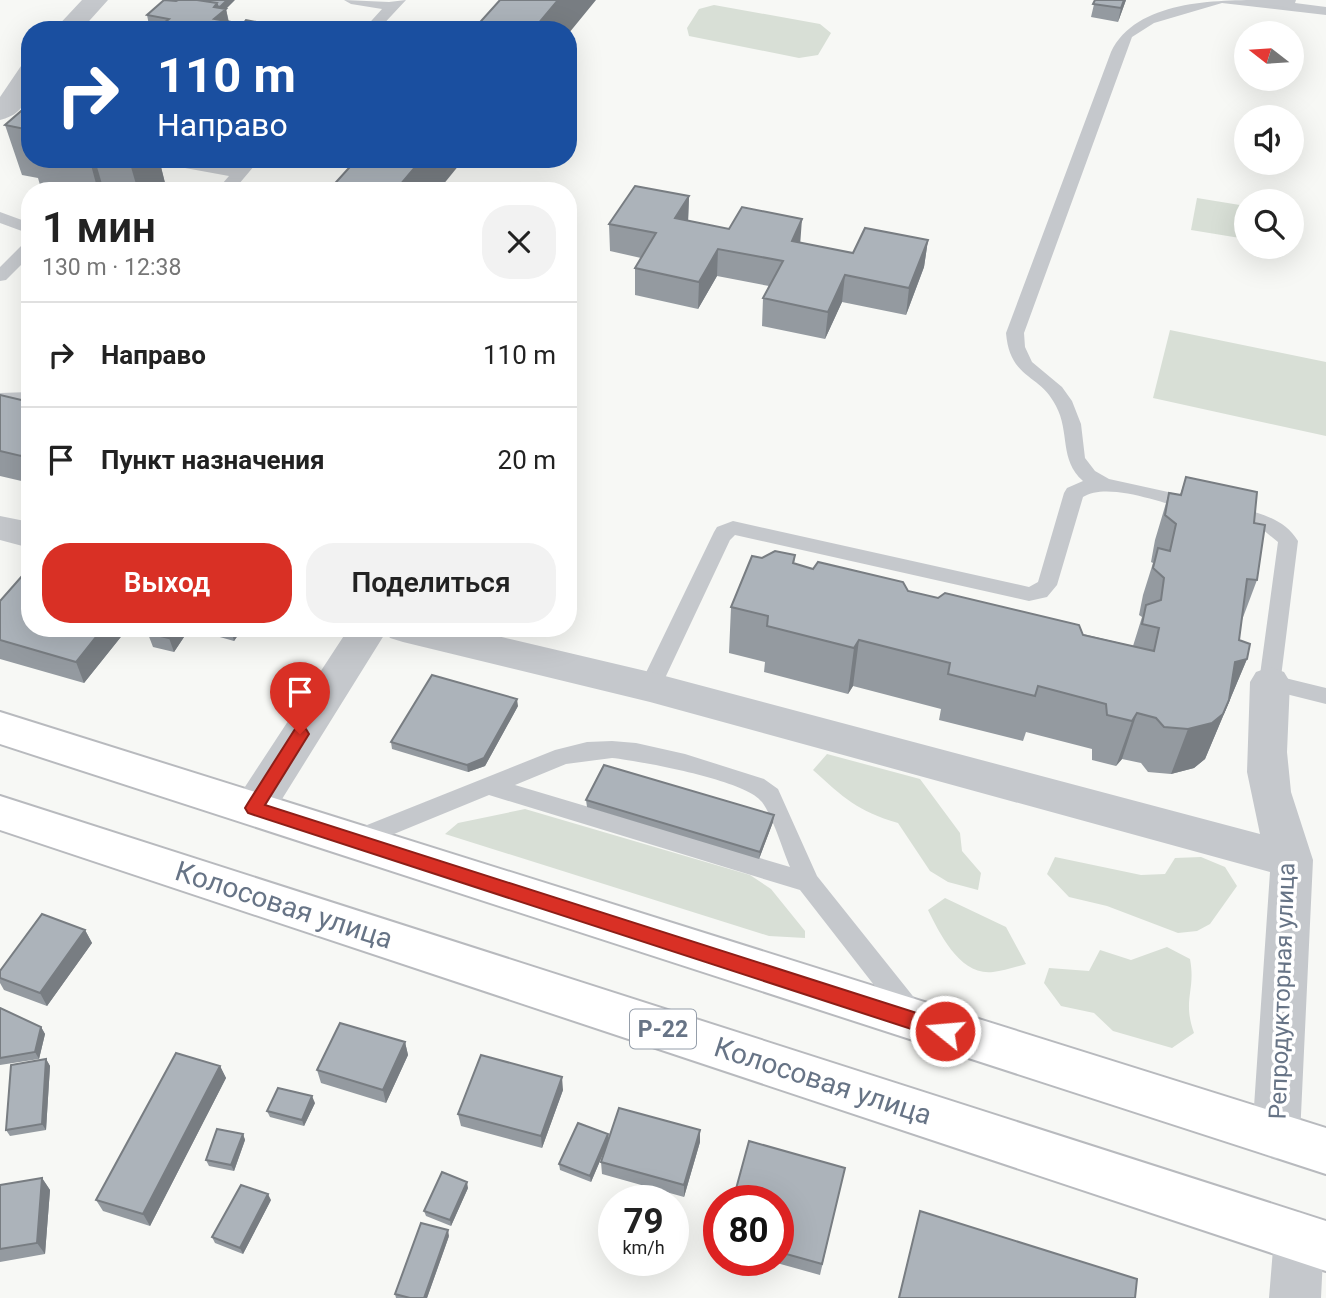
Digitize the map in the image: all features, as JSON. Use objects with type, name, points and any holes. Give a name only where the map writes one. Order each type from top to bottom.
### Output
[{"type":"highway","points":[[0,728],[1326,1151]]},
{"type":"highway","name":"Колосовая улица","points":[[0,813],[1312,1241]]},
{"type":"street","points":[[75,21],[96,0]]},
{"type":"street","points":[[4,103],[21,83]]},
{"type":"street","points":[[0,528],[21,533]]},
{"type":"street","points":[[254,808],[363,637]]},
{"type":"street","points":[[441,637],[650,687],[1292,860]]},
{"type":"street","name":"Репродукторная улица","points":[[1270,682],[1265,762],[1269,797],[1276,824],[1292,860],[1276,1136]]},
{"type":"street","points":[[1295,1298],[1312,1241]]},
{"type":"lane","points":[[351,0],[396,3]]},
{"type":"lane","points":[[1217,0],[1200,3],[1147,22],[1133,28],[1127,35],[1015,333],[1017,354],[1021,362],[1056,392],[1067,408],[1078,466],[1088,478],[1263,521],[1282,532],[1288,541],[1288,556],[1270,682],[1326,696]]},
{"type":"lane","points":[[1226,0],[1288,3],[1326,11]]},
{"type":"lane","points":[[379,21],[396,3]]},
{"type":"lane","points":[[212,168],[240,173]]},
{"type":"lane","points":[[232,182],[245,168]]},
{"type":"lane","points":[[0,217],[21,226]]},
{"type":"lane","points":[[0,276],[21,255]]},
{"type":"lane","points":[[0,399],[21,400]]},
{"type":"lane","points":[[650,687],[724,532],[733,528],[742,529],[1029,594],[1040,592],[1047,585],[1074,493],[1080,487],[1102,483]]},
{"type":"lane","points":[[355,840],[563,756],[610,748],[638,751],[756,785],[770,795],[808,882],[919,1023]]},
{"type":"lane","points":[[488,786],[808,882]]},
{"type":"shaded area","points":[[714,5],[820,24],[831,33],[818,55],[799,58],[689,36],[687,28],[699,9]]},
{"type":"shaded area","points":[[1197,198],[1234,204],[1234,237],[1191,230]]},
{"type":"shaded area","points":[[1170,330],[1326,362],[1326,436],[1153,398]]},
{"type":"shaded area","points":[[827,754],[920,779],[960,833],[962,851],[981,873],[978,890],[948,882],[930,871],[898,823],[861,808],[824,780],[813,770]]},
{"type":"shaded area","points":[[525,809],[750,875],[771,889],[805,931],[805,938],[769,936],[445,834],[458,823]]},
{"type":"shaded area","points":[[1055,857],[1141,875],[1165,874],[1175,858],[1201,857],[1225,867],[1237,886],[1210,924],[1197,931],[1178,933],[1107,906],[1069,897],[1047,874]]},
{"type":"shaded area","points":[[945,898],[1006,927],[1026,964],[997,971],[981,971],[961,960],[945,941],[928,910]]},
{"type":"shaded area","points":[[1167,947],[1190,959],[1191,970],[1189,1012],[1194,1033],[1172,1048],[1113,1031],[1094,1013],[1061,1006],[1044,983],[1049,968],[1089,971],[1100,950],[1131,960]]},
{"type":"building","points":[[164,0],[197,0],[217,3],[214,7],[226,9],[214,19],[226,21],[166,21],[169,19],[147,15]]},
{"type":"building","points":[[197,0],[227,0],[220,7],[217,3]]},
{"type":"building","points":[[500,0],[558,0],[540,21],[481,21]]},
{"type":"building","points":[[1095,0],[1124,0],[1121,8],[1093,4]]},
{"type":"building","points":[[21,111],[21,128],[5,125]]},
{"type":"building","points":[[349,168],[414,168],[403,182],[336,182]]},
{"type":"building","points":[[635,186],[689,196],[675,218],[729,229],[742,207],[802,219],[792,241],[853,253],[865,228],[928,240],[909,288],[845,275],[828,312],[763,298],[783,261],[718,249],[699,282],[635,268],[656,233],[609,224]]},
{"type":"building","points":[[0,395],[21,400],[21,456],[0,451]]},
{"type":"building","points":[[1186,477],[1257,492],[1254,523],[1265,525],[1257,580],[1247,579],[1239,640],[1250,644],[1247,659],[1235,662],[1229,700],[1223,714],[1212,723],[1188,729],[1164,727],[1156,718],[1137,713],[1132,721],[1107,715],[1106,704],[1038,686],[1035,696],[948,674],[950,663],[859,640],[854,648],[767,626],[768,616],[731,607],[752,556],[762,558],[775,551],[795,555],[793,563],[813,569],[818,562],[903,582],[908,591],[938,598],[945,593],[1079,625],[1083,635],[1154,651],[1159,628],[1142,624],[1146,605],[1161,600],[1164,578],[1153,568],[1158,548],[1170,551],[1176,524],[1165,515],[1169,493],[1181,495]]},
{"type":"building","points":[[21,577],[21,637],[96,637],[76,662],[0,640],[0,601]]},
{"type":"building","points":[[432,675],[517,699],[484,758],[467,765],[391,742]]},
{"type":"building","points":[[604,765],[774,815],[760,852],[586,800]]},
{"type":"building","points":[[42,914],[85,930],[40,993],[0,978],[0,971]]},
{"type":"building","points":[[0,1008],[41,1027],[35,1052],[0,1058]]},
{"type":"building","points":[[340,1023],[405,1042],[383,1090],[317,1070]]},
{"type":"building","points":[[176,1053],[220,1066],[143,1214],[96,1200]]},
{"type":"building","points":[[481,1055],[562,1077],[541,1136],[458,1114]]},
{"type":"building","points":[[46,1059],[42,1124],[6,1130],[11,1065]]},
{"type":"building","points":[[278,1088],[312,1096],[302,1120],[267,1111]]},
{"type":"building","points":[[619,1108],[700,1130],[684,1185],[601,1162]]},
{"type":"building","points":[[578,1123],[608,1134],[590,1176],[559,1164]]},
{"type":"building","points":[[217,1129],[243,1134],[231,1165],[206,1160]]},
{"type":"building","points":[[749,1141],[845,1168],[822,1264],[794,1256],[794,1185],[737,1185]]},
{"type":"building","points":[[442,1172],[467,1182],[450,1220],[424,1211]]},
{"type":"building","points":[[42,1178],[37,1243],[0,1249],[0,1185]]},
{"type":"building","points":[[241,1185],[268,1194],[240,1248],[212,1237]]},
{"type":"building","points":[[920,1211],[1137,1279],[1135,1298],[899,1298]]},
{"type":"building","points":[[421,1223],[448,1230],[424,1298],[410,1298],[395,1294]]},
{"type":"route","points":[[300,734],[254,808],[945,1031]]}]
